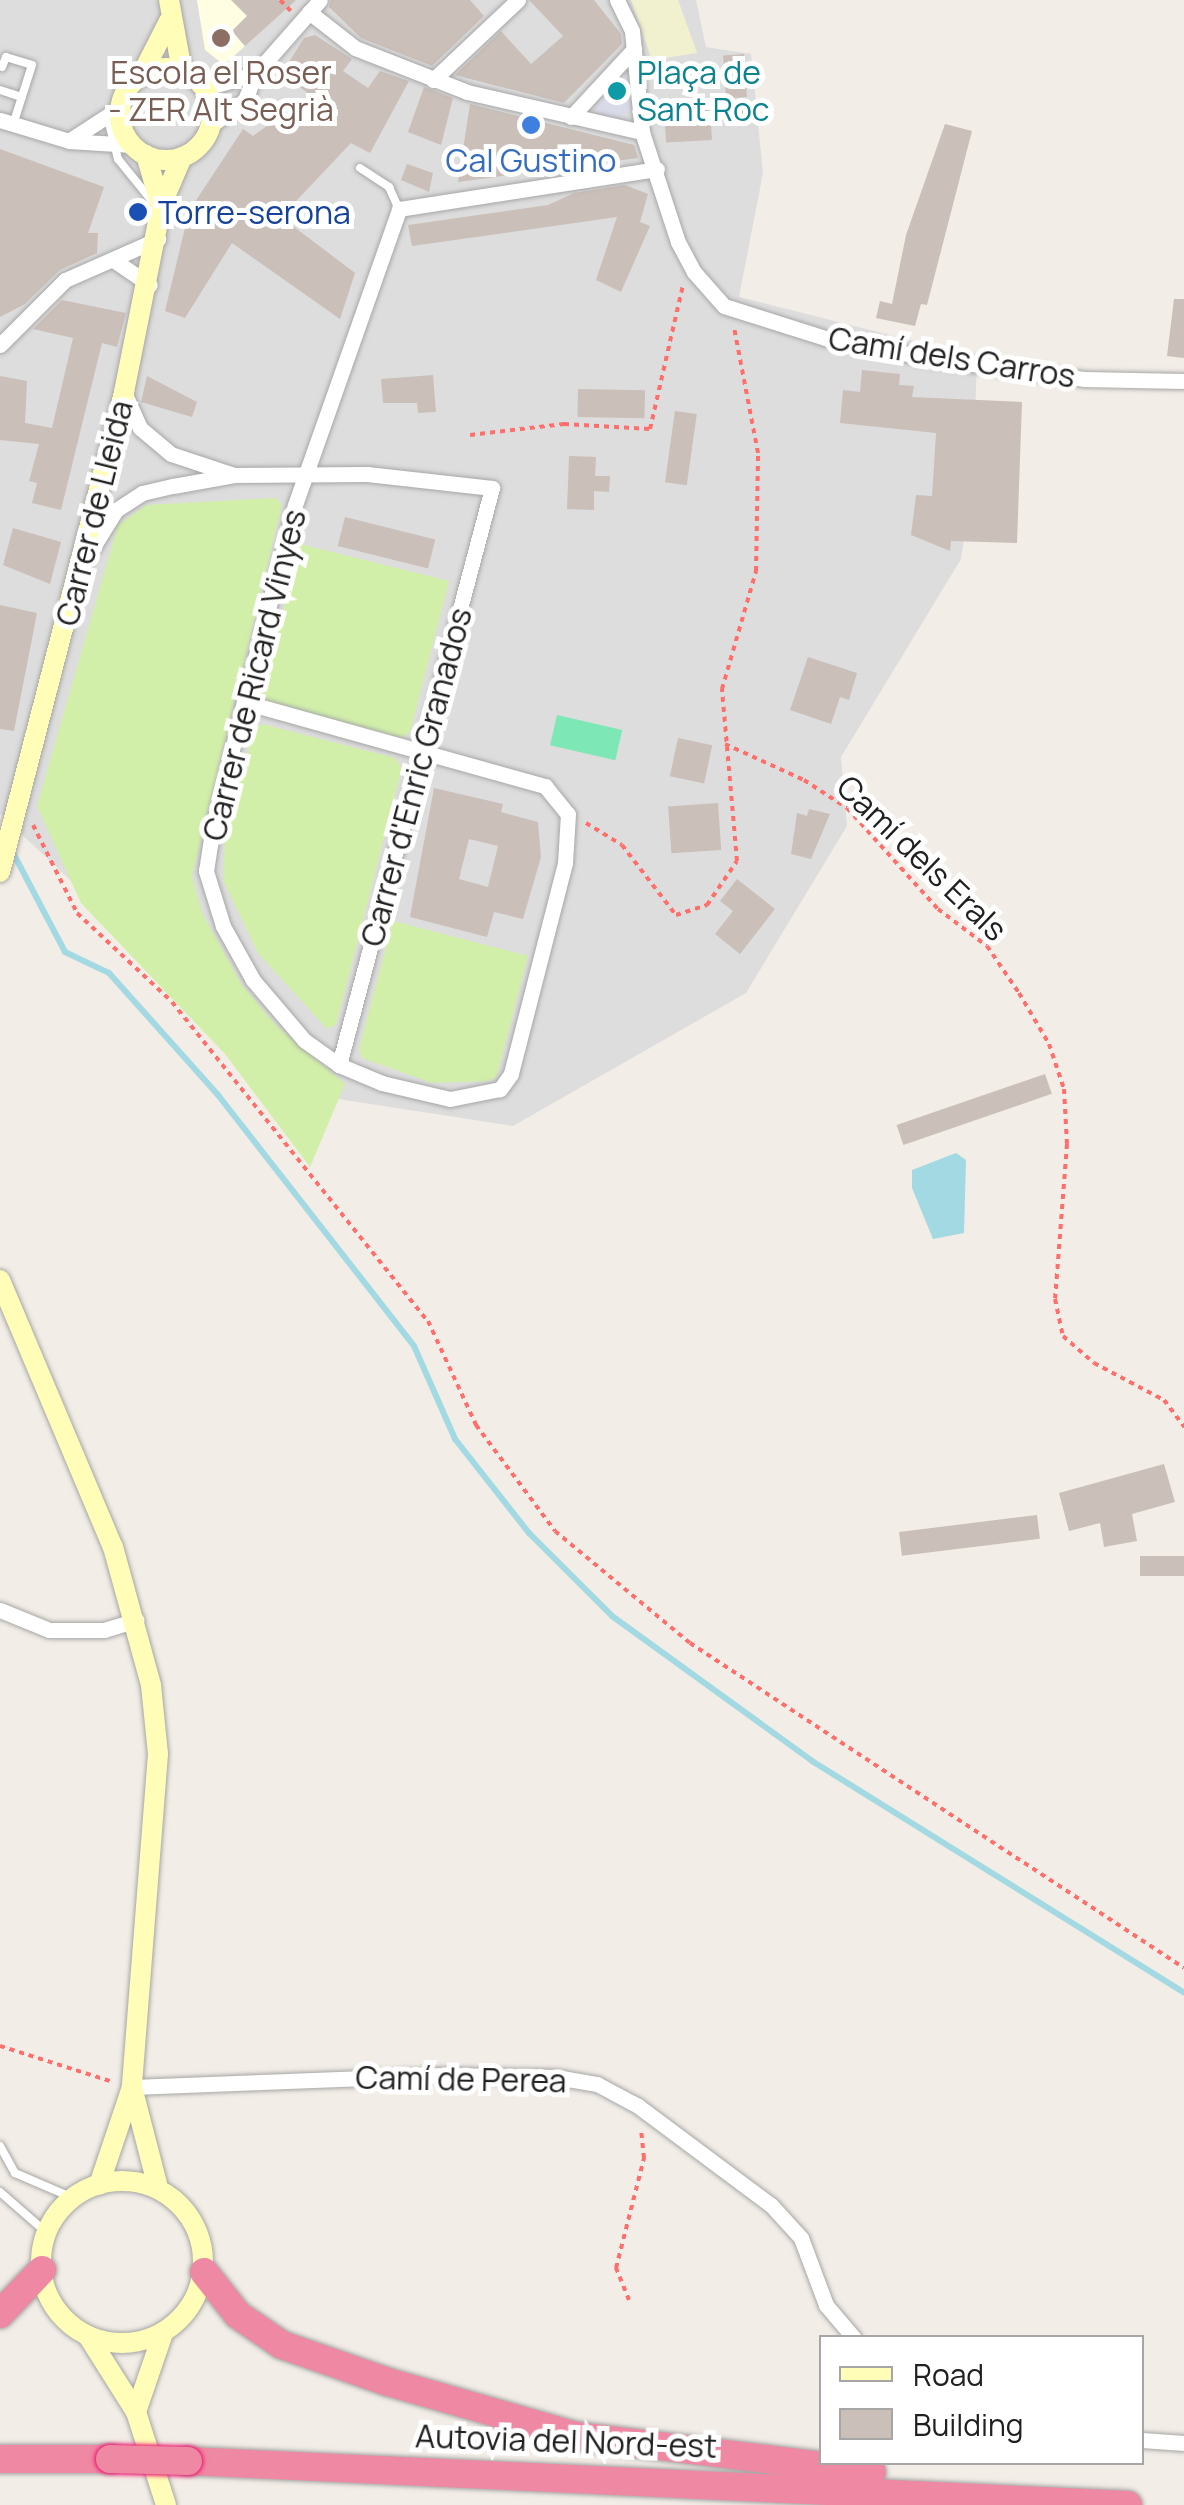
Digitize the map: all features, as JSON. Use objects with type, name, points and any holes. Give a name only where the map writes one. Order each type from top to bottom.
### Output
[{"type":"highway","points":[[0,2314],[42,2270]]},
{"type":"highway","points":[[204,2272],[238,2315],[282,2345],[576,2436],[1012,2495]]},
{"type":"highway","name":"Autovia del Nord-est","points":[[0,2458],[188,2461],[1012,2495],[1128,2505]]},
{"type":"main road","points":[[169,10],[190,77],[210,102],[210,126],[182,157],[130,148],[114,111],[142,76],[169,10]]},
{"type":"main road","points":[[142,76],[190,77]]},
{"type":"main road","name":"Carrer de Lleida","points":[[130,148],[160,208]]},
{"type":"main road","name":"Carrer de Lleida","points":[[0,870],[150,285],[160,208],[182,157]]},
{"type":"main road","points":[[0,1280],[113,1547],[136,1620],[158,1754],[132,2087],[99,2185]]},
{"type":"main road","points":[[132,2087],[157,2184],[195,2226],[204,2272],[187,2312],[163,2333],[114,2344],[88,2336],[63,2321],[42,2270],[47,2233],[73,2198],[99,2185],[123,2179],[157,2184]]},
{"type":"main road","points":[[136,2412],[163,2333]]},
{"type":"main road","points":[[88,2336],[136,2412],[166,2505]]},
{"type":"street","points":[[433,80],[518,0]]},
{"type":"street","points":[[617,0],[634,50],[641,124],[688,261],[724,306]]},
{"type":"street","points":[[210,126],[245,100],[255,74],[314,6],[355,48],[433,80],[571,117],[641,124]]},
{"type":"street","points":[[571,117],[634,50]]},
{"type":"street","points":[[190,77],[216,85],[255,74]]},
{"type":"street","points":[[69,141],[114,111]]},
{"type":"street","points":[[6,122],[69,141],[130,148]]},
{"type":"street","points":[[399,209],[657,169]]},
{"type":"street","name":"Carrer de Ricard Vinyes","points":[[399,209],[308,474],[244,702],[206,871],[223,926],[253,980],[304,1040],[339,1065],[450,1099],[500,1089],[511,1074],[564,864],[568,814]]},
{"type":"street","points":[[1,342],[45,295],[158,239]]},
{"type":"street","points":[[115,261],[150,285]]},
{"type":"street","name":"Camí dels Carros","points":[[724,306],[828,339],[935,360],[1084,379],[1184,381]]},
{"type":"street","points":[[124,392],[140,428],[171,454],[234,475]]},
{"type":"street","points":[[80,567],[116,510],[142,492],[234,475],[308,474]]},
{"type":"street","name":"Carrer d'Enric Granados","points":[[308,474],[492,488],[339,1065]]},
{"type":"street","points":[[244,702],[545,786],[568,814]]},
{"type":"street","points":[[0,1610],[50,1630],[104,1630],[136,1620]]},
{"type":"street","name":"Camí de Perea","points":[[132,2087],[332,2077],[556,2077],[596,2084],[638,2106],[771,2205],[801,2238],[826,2305],[851,2335]]},
{"type":"street","points":[[1144,2440],[1184,2443]]},
{"type":"lane","points":[[2,67],[6,57],[32,65],[22,97],[6,122]]},
{"type":"lane","points":[[0,90],[22,97]]},
{"type":"lane","points":[[641,124],[738,114]]},
{"type":"lane","points":[[130,148],[118,159],[160,208]]},
{"type":"lane","points":[[360,168],[389,187],[399,209]]},
{"type":"lane","points":[[0,2146],[15,2173],[73,2198]]},
{"type":"lane","points":[[0,2192],[47,2233]]},
{"type":"path","points":[[470,435],[564,424],[650,429],[688,261]]},
{"type":"path","points":[[568,814],[622,845],[676,915],[695,912],[737,861],[722,689],[756,571],[758,453],[747,377],[724,306]]},
{"type":"path","name":"Camí dels Erals","points":[[725,744],[804,780],[847,808],[938,909],[987,946],[1049,1044],[1064,1089],[1067,1144],[1055,1298],[1063,1336],[1094,1363],[1164,1400],[1184,1427]]},
{"type":"path","points":[[17,811],[78,913],[172,1002],[428,1321],[476,1425],[555,1531],[690,1643],[1184,1968]]},
{"type":"path","points":[[0,2046],[132,2087]]},
{"type":"path","points":[[628,2300],[616,2268],[644,2158],[638,2106]]},
{"type":"shaded area","points":[[0,0],[696,0],[706,47],[751,54],[763,173],[739,297],[977,357],[973,485],[961,559],[841,757],[847,826],[746,993],[513,1126],[325,1097],[218,1019],[0,814]]},
{"type":"shaded area","name":"Escola el Roser - ZER Alt Segrià","points":[[197,0],[263,0],[232,31],[245,46],[224,65],[205,50]]},
{"type":"shaded area","name":"Plaça de Sant Roc","points":[[618,76],[629,80],[630,109],[618,120],[597,114],[592,105]]},
{"type":"green space","points":[[631,0],[678,0],[697,53],[652,60]]},
{"type":"green space","points":[[276,498],[282,505],[192,876],[202,913],[242,985],[276,1025],[345,1084],[310,1167],[225,1054],[81,903],[37,806],[118,525],[146,505]]},
{"type":"green space","points":[[300,544],[449,581],[410,732],[402,738],[267,702],[262,695]]},
{"type":"green space","points":[[557,715],[622,730],[615,760],[550,745]]},
{"type":"green space","points":[[262,724],[395,758],[402,768],[336,1025],[327,1029],[258,953],[223,880],[225,841],[253,729]]},
{"type":"green space","points":[[393,921],[528,956],[497,1075],[490,1081],[432,1083],[362,1058],[359,1049]]},
{"type":"water","points":[[956,1153],[966,1160],[964,1233],[933,1239],[912,1188],[912,1170]]},
{"type":"building","points":[[231,0],[296,0],[245,46],[232,31],[247,16]]},
{"type":"building","points":[[331,0],[470,0],[484,16],[432,66],[361,38],[329,7]]},
{"type":"building","points":[[529,0],[594,0],[621,34],[622,44],[564,103],[455,75],[501,31],[531,64],[563,36]]},
{"type":"building","points":[[315,35],[352,59],[343,71],[368,88],[380,71],[409,81],[370,153],[351,143],[281,217],[355,273],[340,319],[232,243],[185,318],[165,311],[189,211],[243,129],[253,136],[310,95],[282,73],[304,38]]},
{"type":"building","points":[[744,54],[747,97],[726,98],[723,55]]},
{"type":"building","points":[[424,87],[453,98],[441,145],[408,132]]},
{"type":"building","points":[[470,104],[634,145],[638,158],[458,182]]},
{"type":"building","points":[[711,122],[712,140],[666,142],[665,124]]},
{"type":"building","points":[[945,124],[972,131],[927,305],[921,304],[915,326],[876,318],[880,301],[892,304],[906,235]]},
{"type":"building","points":[[0,149],[104,187],[88,233],[98,233],[97,253],[60,270],[25,304],[0,317]]},
{"type":"building","points":[[407,164],[433,173],[429,192],[401,180]]},
{"type":"building","points":[[625,185],[648,194],[640,222],[650,226],[621,292],[596,280],[617,217],[412,246],[408,225],[548,205],[574,193]]},
{"type":"building","points":[[1174,299],[1184,299],[1184,358],[1167,356]]},
{"type":"building","points":[[62,300],[126,313],[117,347],[102,343],[61,510],[32,503],[37,483],[29,481],[39,444],[0,440],[0,376],[27,381],[25,423],[52,428],[73,338],[33,329]]},
{"type":"building","points":[[862,370],[900,374],[899,385],[914,386],[912,397],[1022,402],[1017,543],[951,541],[950,551],[911,535],[916,495],[932,496],[936,433],[840,423],[843,390],[860,392]]},
{"type":"building","points":[[433,375],[436,412],[418,413],[417,403],[383,403],[381,379]]},
{"type":"building","points":[[147,376],[197,402],[192,417],[141,402]]},
{"type":"building","points":[[578,389],[645,390],[645,418],[578,417]]},
{"type":"building","points":[[675,411],[697,414],[687,485],[665,482]]},
{"type":"building","points":[[569,456],[596,457],[595,476],[610,476],[609,492],[594,491],[594,510],[567,509]]},
{"type":"building","points":[[345,517],[435,539],[428,569],[338,546]]},
{"type":"building","points":[[13,528],[61,542],[50,584],[3,565]]},
{"type":"building","points":[[0,605],[37,613],[14,731],[0,729]]},
{"type":"building","points":[[808,657],[857,673],[849,700],[840,697],[831,724],[790,710]]},
{"type":"building","points":[[678,738],[712,745],[704,783],[670,776]]},
{"type":"building","points":[[434,788],[503,804],[501,812],[538,822],[541,857],[523,919],[494,912],[487,937],[410,917]],"holes":[[[469,839],[498,846],[488,887],[459,879]]]},
{"type":"building","points":[[718,803],[721,850],[671,853],[668,806]]},
{"type":"building","points":[[809,809],[830,814],[811,859],[791,854],[797,813],[807,816]]},
{"type":"building","points":[[737,879],[775,909],[740,954],[715,934],[733,911],[720,901]]},
{"type":"building","points":[[1045,1074],[1052,1094],[903,1145],[897,1125]]},
{"type":"building","points":[[1164,1464],[1175,1502],[1132,1514],[1137,1541],[1104,1547],[1100,1523],[1069,1531],[1059,1493]]},
{"type":"building","points":[[1037,1515],[1040,1539],[902,1556],[899,1532]]},
{"type":"building","points":[[1140,1556],[1184,1556],[1184,1576],[1140,1576]]},
{"type":"waterway","points":[[11,849],[65,952],[109,973],[218,1095],[414,1346],[455,1439],[529,1533],[612,1616],[812,1761],[1184,1993]]},
{"type":"place","name":"Escola el Roser - ZER Alt Segrià","points":[[221,38]]},
{"type":"place","name":"Plaça de Sant Roc","points":[[617,91]]},
{"type":"place","name":"Cal Gustino","points":[[531,125]]},
{"type":"place","name":"Torre-serona","points":[[138,212]]}]
